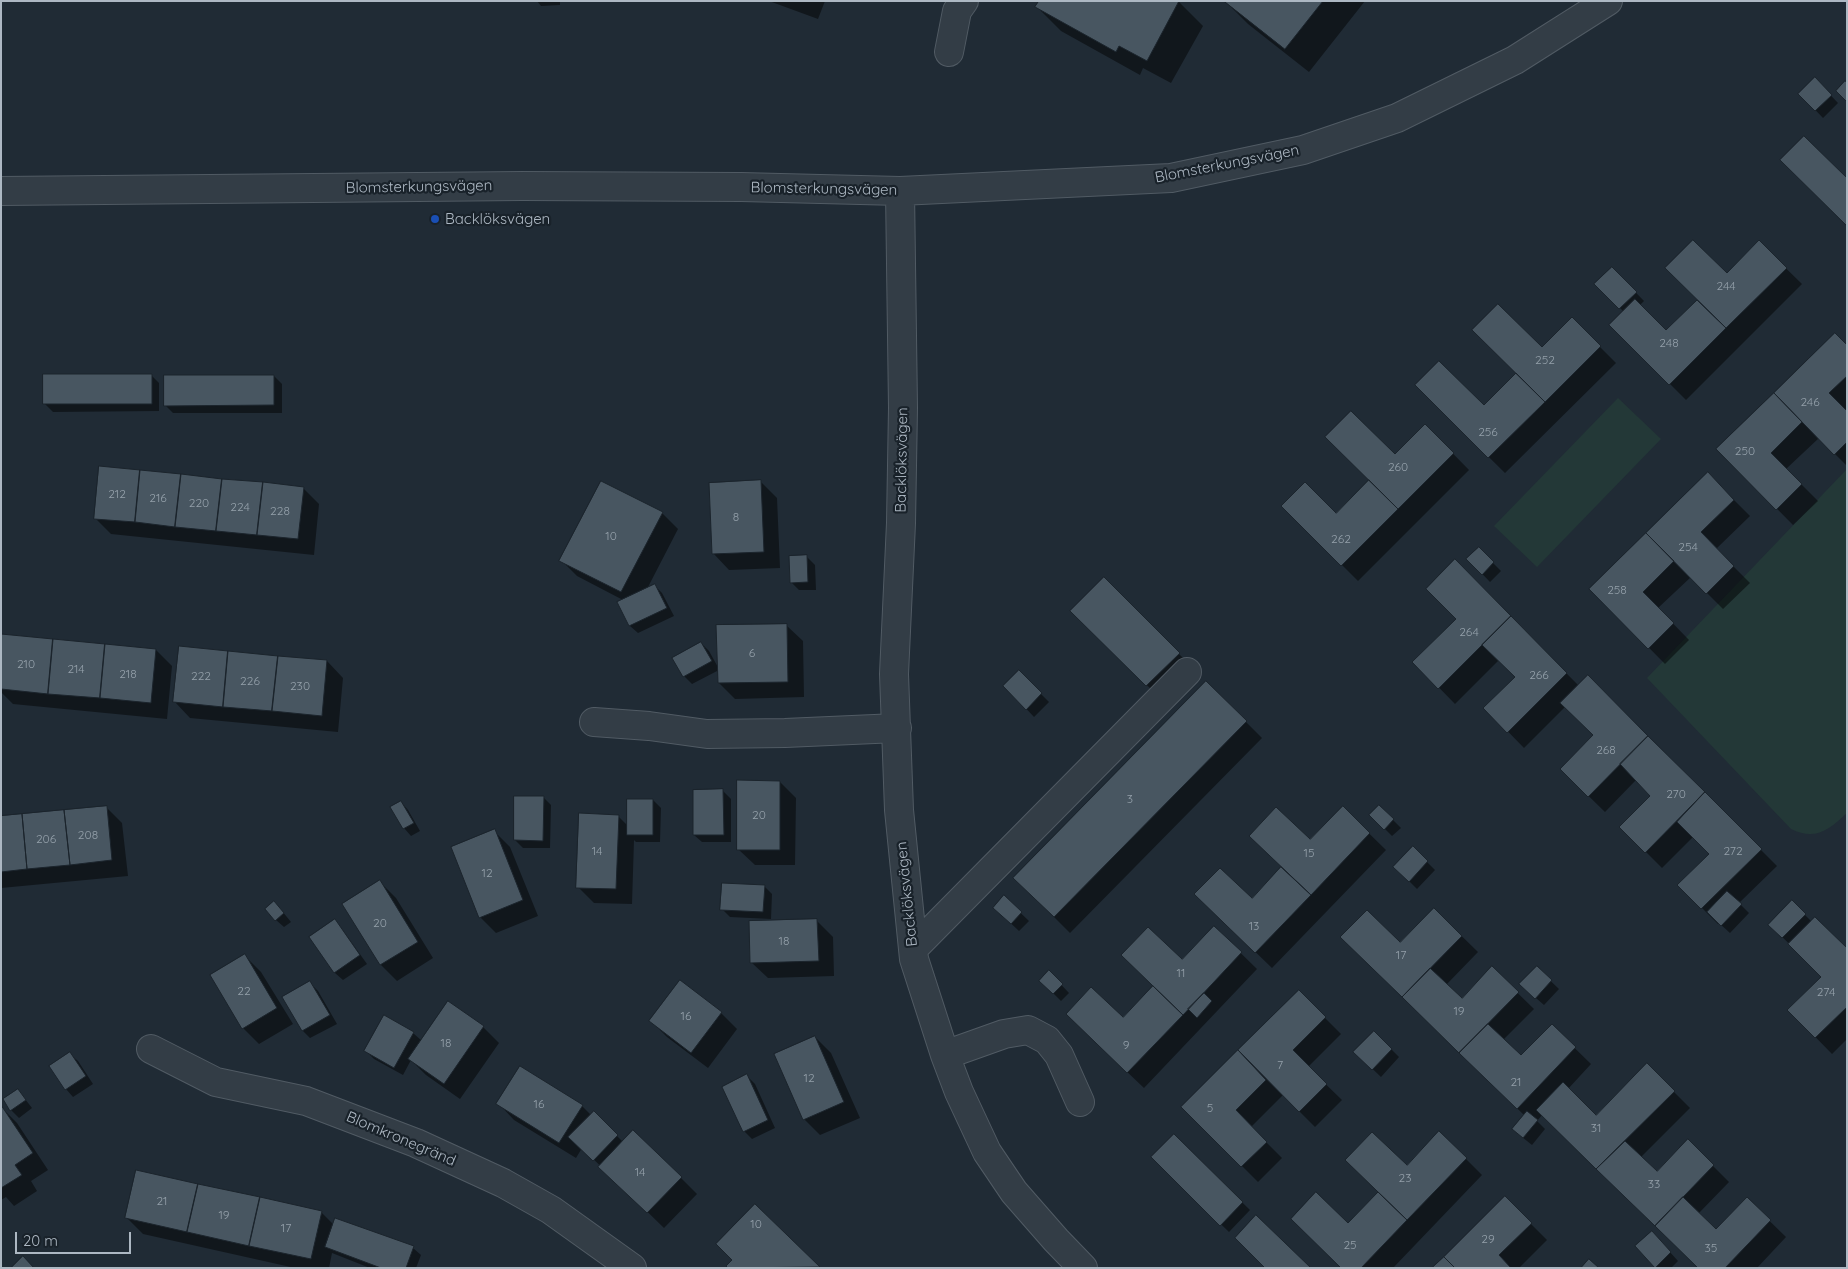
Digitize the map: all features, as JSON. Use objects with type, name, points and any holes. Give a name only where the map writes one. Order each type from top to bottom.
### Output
[{"type":"street","points":[[949,52],[957,11],[964,1]]},
{"type":"street","name":"Blomsterkungsvägen","points":[[1,191],[522,186],[740,187],[900,191],[1171,178],[1303,150],[1397,118],[1516,60],[1608,1]]},
{"type":"street","name":"Backlöksvägen","points":[[900,191],[903,408],[901,522],[894,674],[899,810],[913,949],[922,988],[945,1056],[959,1092],[987,1152],[1014,1192],[1083,1268]]},
{"type":"street","points":[[913,949],[1187,672]]},
{"type":"street","points":[[594,722],[649,726],[708,734],[897,728]]},
{"type":"street","points":[[945,1056],[1004,1034],[1028,1030],[1046,1040],[1059,1055],[1080,1102]]},
{"type":"street","name":"Blomkronegränd","points":[[151,1049],[216,1082],[306,1101],[416,1143],[503,1183],[552,1210],[632,1268]]},
{"type":"green space","points":[[1618,398],[1661,439],[1537,567],[1494,526]]},
{"type":"green space","points":[[1847,469],[1847,813],[1828,829],[1815,834],[1807,834],[1791,829],[1647,678]]},
{"type":"building","points":[[1039,1],[1179,1],[1147,61],[1119,46],[1116,52],[1035,7]]},
{"type":"building","points":[[1224,1],[1323,1],[1285,49]]},
{"type":"building","points":[[1815,77],[1832,95],[1815,111],[1798,94]]},
{"type":"building","points":[[1845,81],[1847,82],[1847,102],[1836,91]]},
{"type":"building","points":[[1804,136],[1847,178],[1847,226],[1780,160]]},
{"type":"building","points":[[1693,240],[1727,273],[1759,240],[1787,268],[1726,328],[1665,268]]},
{"type":"building","points":[[1612,267],[1637,292],[1619,309],[1594,284]]},
{"type":"building","points":[[1635,299],[1666,330],[1697,300],[1726,328],[1669,385],[1609,325]]},
{"type":"building","points":[[1498,304],[1542,347],[1572,317],[1601,346],[1545,402],[1472,330]]},
{"type":"building","points":[[1835,333],[1847,345],[1847,376],[1829,393],[1847,411],[1847,442],[1834,455],[1774,393]]},
{"type":"building","points":[[1439,361],[1484,405],[1516,373],[1545,402],[1488,458],[1415,385]]},
{"type":"building","points":[[43,374],[152,374],[152,404],[43,404]]},
{"type":"building","points":[[164,375],[274,375],[274,405],[164,406]]},
{"type":"building","points":[[1774,393],[1802,422],[1771,453],[1802,484],[1776,510],[1716,449]]},
{"type":"building","points":[[1351,411],[1395,454],[1425,424],[1454,453],[1398,509],[1325,437]]},
{"type":"building","points":[[99,466],[140,470],[135,522],[94,519]]},
{"type":"building","points":[[140,470],[181,474],[175,527],[135,522]]},
{"type":"building","points":[[1708,472],[1734,500],[1701,532],[1734,566],[1706,594],[1646,533]]},
{"type":"building","points":[[181,474],[222,479],[216,531],[175,527]]},
{"type":"building","points":[[222,479],[263,482],[257,535],[216,531]]},
{"type":"building","points":[[761,480],[764,552],[712,554],[709,483]]},
{"type":"building","points":[[1369,480],[1398,509],[1341,566],[1281,506],[1305,482],[1336,513]]},
{"type":"building","points":[[601,481],[663,512],[621,592],[559,561]]},
{"type":"building","points":[[263,482],[304,487],[298,539],[257,535]]},
{"type":"building","points":[[1646,533],[1674,561],[1643,592],[1674,623],[1648,649],[1589,589]]},
{"type":"building","points":[[1479,547],[1494,562],[1482,575],[1466,559]]},
{"type":"building","points":[[807,555],[808,582],[790,583],[789,556]]},
{"type":"building","points":[[1455,559],[1511,616],[1438,689],[1412,662],[1456,619],[1426,589]]},
{"type":"building","points":[[1104,577],[1180,653],[1146,686],[1070,611]]},
{"type":"building","points":[[655,584],[667,608],[629,626],[617,602]]},
{"type":"building","points":[[1511,616],[1567,673],[1507,733],[1483,708],[1515,677],[1482,645]]},
{"type":"building","points":[[787,624],[788,682],[718,683],[716,625]]},
{"type":"building","points":[[1,634],[53,639],[48,694],[1,689]]},
{"type":"building","points":[[53,639],[105,644],[100,698],[48,694]]},
{"type":"building","points":[[701,642],[712,661],[683,677],[672,658]]},
{"type":"building","points":[[105,644],[156,649],[151,703],[100,698]]},
{"type":"building","points":[[179,646],[228,651],[223,707],[173,702]]},
{"type":"building","points":[[228,651],[278,656],[272,711],[223,707]]},
{"type":"building","points":[[278,656],[327,660],[322,716],[272,711]]},
{"type":"building","points":[[1019,670],[1042,693],[1026,710],[1003,686]]},
{"type":"building","points":[[1588,675],[1648,736],[1588,797],[1560,769],[1593,735],[1560,703]]},
{"type":"building","points":[[1206,681],[1247,721],[1054,917],[1013,878]]},
{"type":"building","points":[[1648,736],[1705,792],[1645,853],[1619,827],[1650,796],[1620,764]]},
{"type":"building","points":[[737,780],[780,781],[780,850],[737,850]]},
{"type":"building","points":[[723,789],[724,835],[693,835],[693,790]]},
{"type":"building","points":[[1705,792],[1762,849],[1701,909],[1677,885],[1709,854],[1677,822]]},
{"type":"building","points":[[514,796],[544,796],[543,841],[514,840]]},
{"type":"building","points":[[627,799],[653,799],[653,835],[627,835]]},
{"type":"building","points":[[401,801],[414,823],[403,829],[390,807]]},
{"type":"building","points":[[1379,805],[1394,819],[1384,830],[1369,815]]},
{"type":"building","points":[[107,806],[112,860],[70,865],[64,810]]},
{"type":"building","points":[[1343,806],[1370,833],[1311,895],[1249,836],[1276,807],[1310,839]]},
{"type":"building","points":[[64,810],[70,865],[27,869],[22,814]]},
{"type":"building","points":[[579,813],[619,815],[616,889],[576,888]]},
{"type":"building","points":[[22,814],[27,869],[1,872],[1,816]]},
{"type":"building","points":[[495,829],[523,900],[479,918],[451,847]]},
{"type":"building","points":[[1413,846],[1428,861],[1409,882],[1393,867]]},
{"type":"building","points":[[1281,867],[1311,895],[1255,953],[1194,894],[1220,868],[1252,898]]},
{"type":"building","points":[[380,880],[418,942],[380,965],[342,904]]},
{"type":"building","points":[[722,883],[765,885],[763,912],[720,910]]},
{"type":"building","points":[[1727,891],[1742,904],[1721,926],[1707,912]]},
{"type":"building","points":[[1004,895],[1022,912],[1011,924],[993,908]]},
{"type":"building","points":[[1792,900],[1806,914],[1782,938],[1768,925]]},
{"type":"building","points":[[274,901],[284,913],[275,921],[265,909]]},
{"type":"building","points":[[1434,908],[1462,936],[1402,997],[1340,937],[1367,910],[1400,942]]},
{"type":"building","points":[[1815,917],[1847,948],[1847,1007],[1815,1038],[1787,1010],[1821,977],[1788,944]]},
{"type":"building","points":[[335,919],[360,955],[334,973],[309,937]]},
{"type":"building","points":[[817,919],[819,961],[750,963],[749,921]]},
{"type":"building","points":[[1214,926],[1242,952],[1183,1015],[1121,955],[1148,927],[1182,959]]},
{"type":"building","points":[[245,954],[277,1008],[242,1029],[210,975]]},
{"type":"building","points":[[1492,966],[1519,992],[1459,1053],[1402,997],[1430,968],[1462,998]]},
{"type":"building","points":[[1537,966],[1552,980],[1535,999],[1519,984]]},
{"type":"building","points":[[1049,970],[1063,984],[1053,994],[1039,981]]},
{"type":"building","points":[[680,980],[722,1012],[691,1053],[649,1021]]},
{"type":"building","points":[[310,981],[330,1015],[302,1031],[282,997]]},
{"type":"building","points":[[1153,986],[1183,1015],[1127,1073],[1066,1014],[1091,987],[1123,1017]]},
{"type":"building","points":[[1299,990],[1326,1017],[1293,1050],[1327,1084],[1299,1112],[1238,1050]]},
{"type":"building","points":[[1204,993],[1212,1001],[1197,1018],[1188,1009]]},
{"type":"building","points":[[448,1001],[484,1026],[444,1084],[408,1059]]},
{"type":"building","points":[[384,1015],[414,1032],[394,1068],[364,1051]]},
{"type":"building","points":[[1488,1024],[1521,1055],[1552,1024],[1576,1047],[1517,1109],[1459,1053]]},
{"type":"building","points":[[1374,1031],[1392,1049],[1372,1070],[1353,1052]]},
{"type":"building","points":[[815,1036],[844,1102],[803,1120],[774,1054]]},
{"type":"building","points":[[1238,1050],[1266,1080],[1236,1110],[1267,1142],[1241,1167],[1181,1107]]},
{"type":"building","points":[[70,1052],[86,1076],[65,1090],[49,1066]]},
{"type":"building","points":[[1647,1063],[1675,1091],[1596,1169],[1536,1110],[1563,1082],[1596,1115]]},
{"type":"building","points":[[520,1066],[583,1105],[559,1143],[496,1104]]},
{"type":"building","points":[[747,1074],[768,1120],[743,1132],[722,1087]]},
{"type":"building","points":[[18,1089],[26,1100],[10,1111],[3,1099]]},
{"type":"building","points":[[1,1105],[33,1153],[15,1165],[22,1175],[1,1188]]},
{"type":"building","points":[[594,1111],[618,1135],[593,1161],[568,1137]]},
{"type":"building","points":[[1527,1111],[1538,1120],[1523,1138],[1512,1129]]},
{"type":"building","points":[[633,1130],[682,1177],[647,1213],[598,1167]]},
{"type":"building","points":[[1439,1131],[1467,1158],[1407,1220],[1345,1160],[1372,1132],[1407,1165]]},
{"type":"building","points":[[1174,1134],[1243,1202],[1220,1226],[1151,1157]]},
{"type":"building","points":[[1688,1139],[1714,1165],[1655,1226],[1596,1169],[1625,1141],[1657,1171]]},
{"type":"building","points":[[136,1170],[198,1184],[187,1232],[125,1218]]},
{"type":"building","points":[[198,1184],[260,1197],[249,1246],[187,1232]]},
{"type":"building","points":[[1316,1192],[1348,1223],[1378,1192],[1407,1220],[1361,1268],[1341,1268],[1291,1219]]},
{"type":"building","points":[[1505,1196],[1532,1223],[1499,1255],[1511,1268],[1455,1268],[1444,1257]]},
{"type":"building","points":[[260,1197],[322,1211],[311,1259],[249,1246]]},
{"type":"building","points":[[1683,1197],[1716,1229],[1747,1197],[1771,1220],[1725,1268],[1698,1268],[1655,1226]]},
{"type":"building","points":[[755,1204],[820,1267],[728,1268],[726,1266],[732,1260],[716,1244]]},
{"type":"building","points":[[1256,1215],[1311,1268],[1265,1268],[1235,1238]]},
{"type":"building","points":[[335,1218],[414,1246],[406,1268],[381,1268],[325,1247]]},
{"type":"building","points":[[1652,1231],[1671,1252],[1655,1268],[1635,1246]]},
{"type":"building","points":[[23,1256],[34,1268],[11,1268]]},
{"type":"building","points":[[1444,1257],[1455,1268],[1432,1268]]},
{"type":"building","points":[[1589,1259],[1599,1268],[1581,1268]]},
{"type":"place","name":"Backlöksvägen","points":[[435,219]]}]
